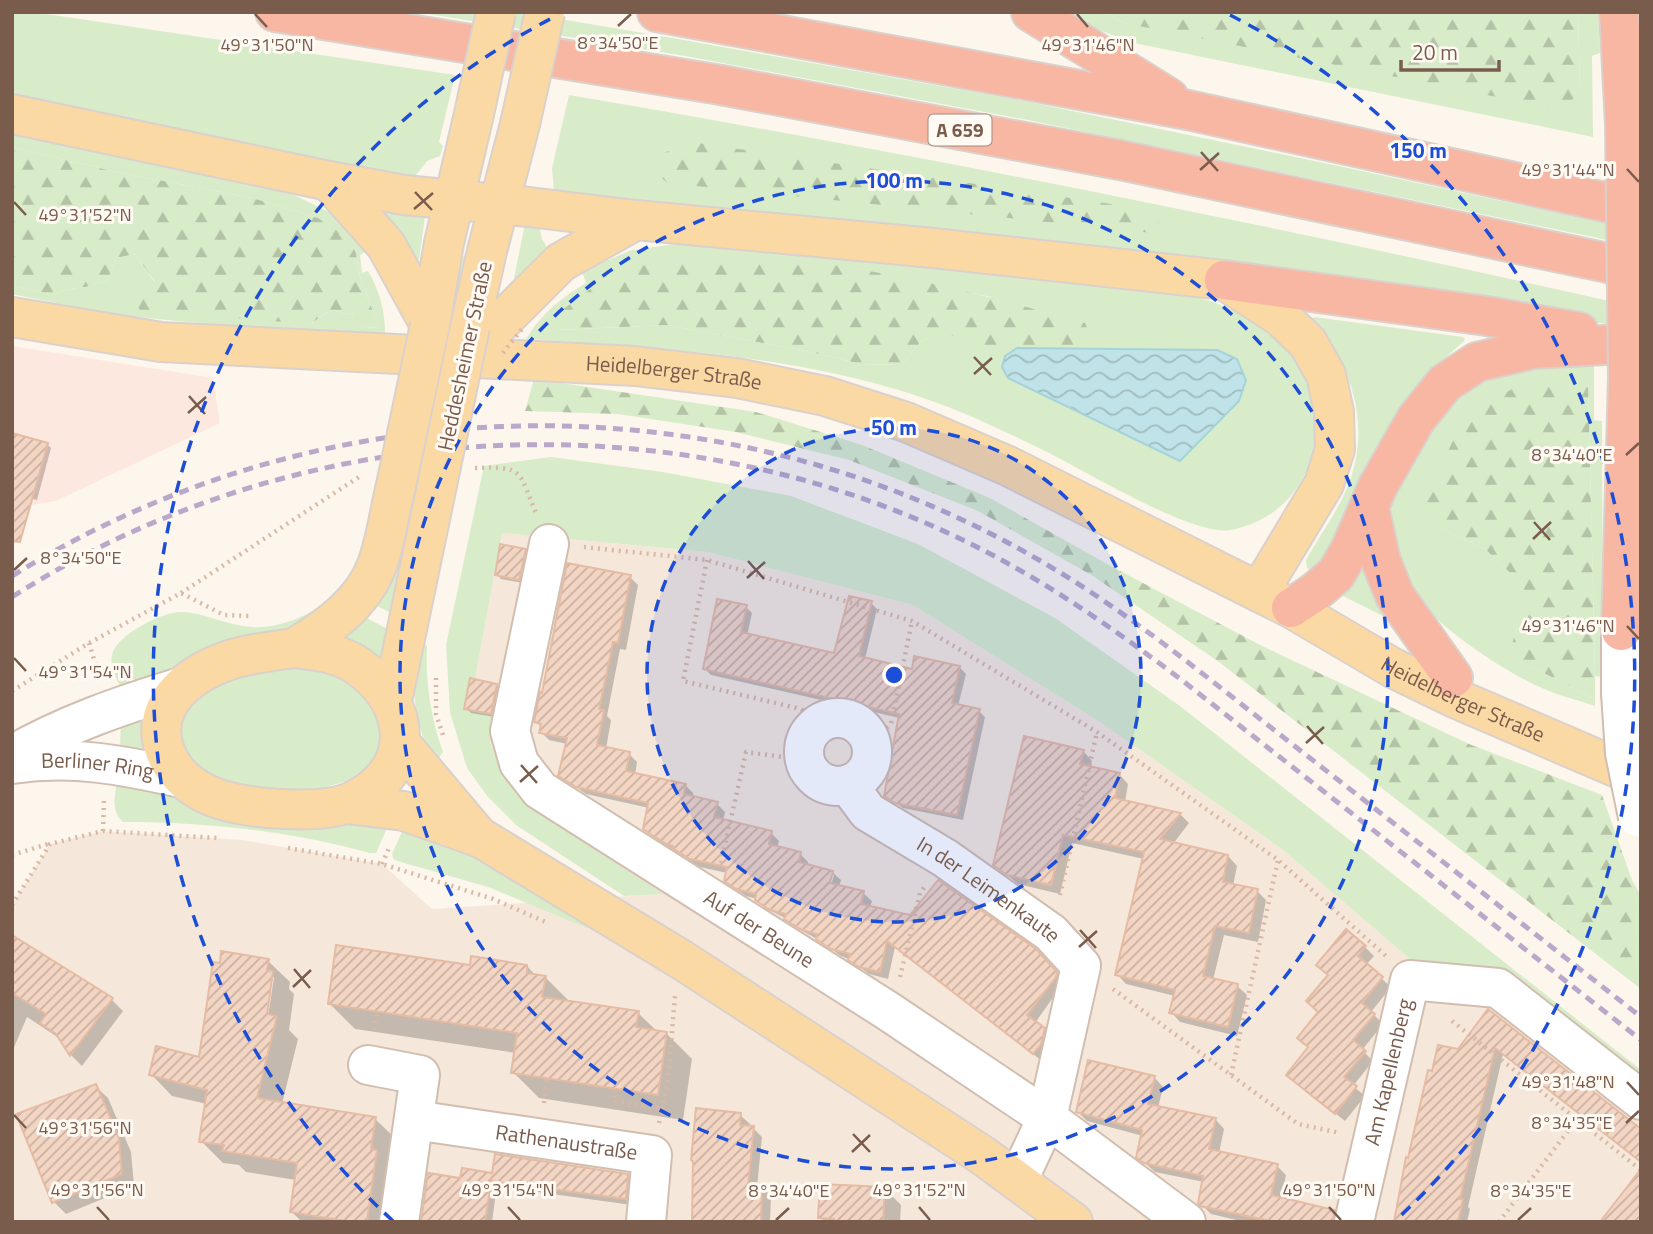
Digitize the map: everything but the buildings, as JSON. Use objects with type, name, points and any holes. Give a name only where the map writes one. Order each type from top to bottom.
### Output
[{"type":"highway","name":"A 659","points":[[275,12],[720,85],[1120,160],[1641,270]]},
{"type":"highway","points":[[657,12],[1188,110],[1641,210]]},
{"type":"highway","points":[[1031,12],[1188,110]]},
{"type":"highway","points":[[1619,12],[1634,368],[1631,619]]},
{"type":"highway","points":[[1224,280],[1487,316],[1634,368]]},
{"type":"highway","points":[[1275,600],[1315,592],[1336,574],[1350,550],[1378,486],[1416,419],[1445,383],[1477,362],[1533,349],[1634,368]]},
{"type":"highway","points":[[1634,368],[1641,441]]},
{"type":"highway","points":[[1370,507],[1381,561],[1395,596],[1453,678]]},
{"type":"main road","name":"Heddesheimer Straße","points":[[294,648],[335,621],[354,602],[367,585],[377,564],[496,12]]},
{"type":"main road","name":"Heddesheimer Straße","points":[[392,701],[461,371],[482,327],[498,205],[520,124],[545,12]]},
{"type":"main road","points":[[12,114],[404,195],[1224,280],[1281,317],[1308,343],[1326,376],[1335,412],[1335,449],[1324,484],[1275,600]]},
{"type":"main road","points":[[329,181],[386,245],[430,325]]},
{"type":"main road","points":[[482,327],[561,262],[636,220]]},
{"type":"main road","name":"Heidelberger Straße","points":[[12,317],[161,342],[635,366],[737,378],[825,396],[906,422],[1008,466],[1275,600],[1393,668],[1457,699],[1641,775]]},
{"type":"main road","name":"Heidelberger Straße","points":[[1275,600],[1389,647],[1528,712],[1641,775]]},
{"type":"main road","points":[[347,804],[382,779],[394,762],[400,743],[400,719],[392,701],[380,684],[353,663],[318,650],[294,648],[236,659],[211,668],[181,687],[168,705],[160,727],[166,753],[181,778],[218,799],[249,806],[304,810],[347,804],[404,811],[481,838],[682,960],[1018,1180],[1073,1222]]},
{"type":"main road","points":[[400,743],[481,838]]},
{"type":"street","name":"Auf der Beune","points":[[549,544],[510,731],[519,763],[540,790],[888,1011],[1047,1118],[1186,1222]]},
{"type":"street","points":[[1631,619],[1621,692],[1625,753],[1639,820]]},
{"type":"street","name":"Berliner Ring","points":[[12,755],[109,709],[181,687]]},
{"type":"street","points":[[839,717],[850,720],[859,724],[871,742],[871,763],[866,773],[848,785],[821,782],[808,769],[804,750],[806,740],[819,723],[839,717]]},
{"type":"street","name":"Berliner Ring","points":[[12,764],[39,760],[83,760],[106,762],[181,778]]},
{"type":"street","name":"In der Leimenkaute","points":[[848,785],[868,811],[945,858],[1051,933],[1081,966]]},
{"type":"street","points":[[1018,1180],[1047,1118],[1081,966]]},
{"type":"street","name":"Am Kapellenberg","points":[[1354,1222],[1410,980],[1498,988],[1641,1100]]},
{"type":"street","points":[[368,1065],[420,1075],[399,1222]]},
{"type":"street","name":"Rathenaustraße","points":[[414,1121],[652,1155],[646,1222]]},
{"type":"path","points":[[12,691],[89,643],[181,593],[345,485]]},
{"type":"path","points":[[549,544],[707,560],[912,621],[1097,732],[1278,860],[1370,940],[1435,1008],[1641,1170]]},
{"type":"path","points":[[707,560],[683,681],[801,709],[819,723]]},
{"type":"path","points":[[181,593],[224,615],[251,616]]},
{"type":"path","points":[[871,742],[891,724],[912,621]]},
{"type":"path","points":[[435,666],[436,714],[449,750]]},
{"type":"path","points":[[1051,933],[1097,732]]},
{"type":"path","points":[[12,855],[103,831],[229,839]]},
{"type":"path","points":[[12,905],[50,844]]},
{"type":"path","points":[[281,846],[382,864],[493,899],[550,924]]},
{"type":"path","points":[[888,1011],[904,967],[920,893],[945,858]]},
{"type":"path","points":[[1230,1074],[1278,860]]},
{"type":"path","points":[[1081,966],[1298,1124],[1371,1140]]},
{"type":"path","points":[[663,990],[686,1005]]},
{"type":"path","points":[[616,1089],[613,1101],[662,1109]]},
{"type":"path","points":[[1499,1222],[1577,1119]]},
{"type":"shaded area","points":[[12,346],[213,378],[220,423],[56,501],[12,508]]},
{"type":"shaded area","points":[[502,533],[708,552],[913,605],[1100,722],[1282,849],[1418,966],[1641,1085],[1641,1222],[12,1222],[12,905],[50,844],[103,831],[243,840],[382,864],[432,909],[661,894],[531,807],[504,778],[490,742],[493,715],[464,709],[470,678],[475,679]]},
{"type":"green space","points":[[12,12],[33,12],[455,75],[439,142],[443,146],[440,156],[427,161],[412,180],[12,98]]},
{"type":"green space","points":[[417,12],[519,12],[1029,102],[1641,231],[1641,247],[1028,120],[685,56]]},
{"type":"green space","points":[[1059,12],[1102,12],[1124,23],[1580,92],[1578,12],[1598,12],[1600,53],[1592,56],[1593,137],[1134,43],[1067,18]]},
{"type":"green space","points":[[1102,12],[1578,12],[1580,92],[1562,110],[1124,23]]},
{"type":"green space","points":[[569,95],[973,168],[1507,278],[1641,308],[1641,330],[1488,304],[554,192],[552,168]]},
{"type":"green space","points":[[12,131],[260,185],[294,195],[335,215],[370,249],[360,255],[362,273],[368,271],[379,296],[385,322],[385,341],[115,315],[12,294],[12,286],[55,295],[64,290],[91,286],[108,280],[116,258],[135,254],[155,283],[285,320],[310,324],[331,310],[354,315],[363,328],[379,327],[360,277],[356,253],[318,218],[252,198],[112,171],[12,147]]},
{"type":"green space","points":[[698,143],[1118,205],[1159,222],[1153,233],[667,183],[658,174],[659,154]]},
{"type":"green space","points":[[12,147],[112,171],[252,198],[318,218],[347,237],[356,253],[360,277],[379,327],[363,328],[354,315],[331,310],[310,324],[140,310],[132,299],[155,282],[135,254],[116,258],[108,280],[91,286],[64,290],[55,295],[12,286]]},
{"type":"green space","points":[[381,208],[425,217],[419,259],[416,262],[380,214]]},
{"type":"green space","points":[[525,224],[539,225],[542,239],[550,252],[518,280],[514,278]]},
{"type":"green space","points":[[684,243],[752,246],[1175,292],[1200,298],[1230,309],[1276,336],[1299,364],[1311,392],[1316,421],[1313,451],[1303,478],[1286,501],[1262,519],[1231,530],[1214,529],[1191,523],[1138,500],[975,418],[868,381],[755,359],[526,339],[552,307],[586,283],[582,271],[632,250]],"holes":[[[806,262],[863,270],[991,297],[989,353],[952,334],[923,339],[902,365],[861,364],[667,325],[558,330]]]},
{"type":"green space","points":[[458,255],[471,259],[459,325],[441,325]]},
{"type":"green space","points":[[708,260],[809,262],[914,280],[1085,323],[1094,345],[1068,368],[989,353],[951,335],[923,339],[902,365],[861,364],[667,325],[557,330],[557,314],[589,290],[637,266]]},
{"type":"green space","points":[[1314,317],[1463,337],[1465,340],[1430,372],[1401,409],[1356,491],[1322,561],[1314,571],[1307,568],[1306,560],[1335,512],[1353,472],[1358,426],[1349,381],[1340,359],[1312,320]]},
{"type":"green space","points":[[1594,364],[1594,420],[1602,421],[1603,677],[1595,676],[1588,379],[1439,527],[1485,549],[1524,586],[1532,667],[1595,699],[1595,706],[1554,693],[1520,677],[1482,654],[1446,626],[1415,595],[1406,580],[1390,529],[1392,503],[1397,488],[1436,425],[1471,389],[1511,372]]},
{"type":"green space","points":[[534,379],[756,412],[862,445],[990,498],[1262,646],[1469,744],[1602,795],[1632,880],[1641,896],[1641,989],[1219,662],[1093,576],[978,511],[849,460],[736,432],[618,414],[525,411]]},
{"type":"green space","points":[[1588,379],[1595,699],[1532,667],[1511,651],[1524,586],[1485,549],[1439,527],[1422,503],[1454,439],[1483,405],[1523,383]]},
{"type":"green space","points":[[551,457],[663,472],[791,496],[918,544],[1055,618],[1180,706],[1641,1070],[1641,1085],[1418,966],[1282,849],[1100,722],[913,605],[708,552],[502,533],[475,679],[470,679],[464,709],[493,715],[490,742],[504,778],[531,807],[663,894],[624,896],[516,825],[488,797],[467,768],[450,712],[446,645],[484,466]]},
{"type":"green space","points":[[424,486],[397,616],[371,603],[406,489]]},
{"type":"green space","points":[[1360,557],[1387,618],[1343,596]]},
{"type":"green space","points":[[327,601],[333,601],[303,626],[122,691],[113,669],[111,659],[115,647],[131,632],[164,615],[191,613],[242,626],[261,627],[291,621]]},
{"type":"green space","points":[[361,615],[395,633],[383,660],[360,646],[332,637]]},
{"type":"green space","points":[[417,638],[427,646],[430,700],[443,752],[435,763],[417,716],[414,687]]},
{"type":"green space","points":[[278,664],[334,670],[372,695],[383,729],[380,747],[365,770],[340,783],[283,795],[224,782],[205,772],[189,757],[182,746],[184,709],[221,680]]},
{"type":"green space","points":[[149,708],[150,757],[120,751],[121,715]]},
{"type":"green space","points":[[118,775],[388,826],[376,853],[370,853],[340,845],[247,829],[123,822],[115,806]]},
{"type":"green space","points":[[405,825],[436,832],[591,927],[587,928],[488,887],[394,860],[392,854]]},
{"type":"water","points":[[1017,348],[1217,350],[1237,359],[1246,380],[1239,401],[1180,461],[1008,378],[1002,367],[1005,356]]},
{"type":"railway","points":[[12,576],[133,512],[260,466],[391,437],[524,426],[657,433],[788,457],[916,500],[1039,560],[1072,580],[1200,671],[1641,1017]]},
{"type":"railway","points":[[12,597],[122,536],[240,491],[361,461],[486,446],[611,447],[735,464],[857,496],[973,545],[1054,590],[1105,624],[1179,678],[1641,1040]]}]
